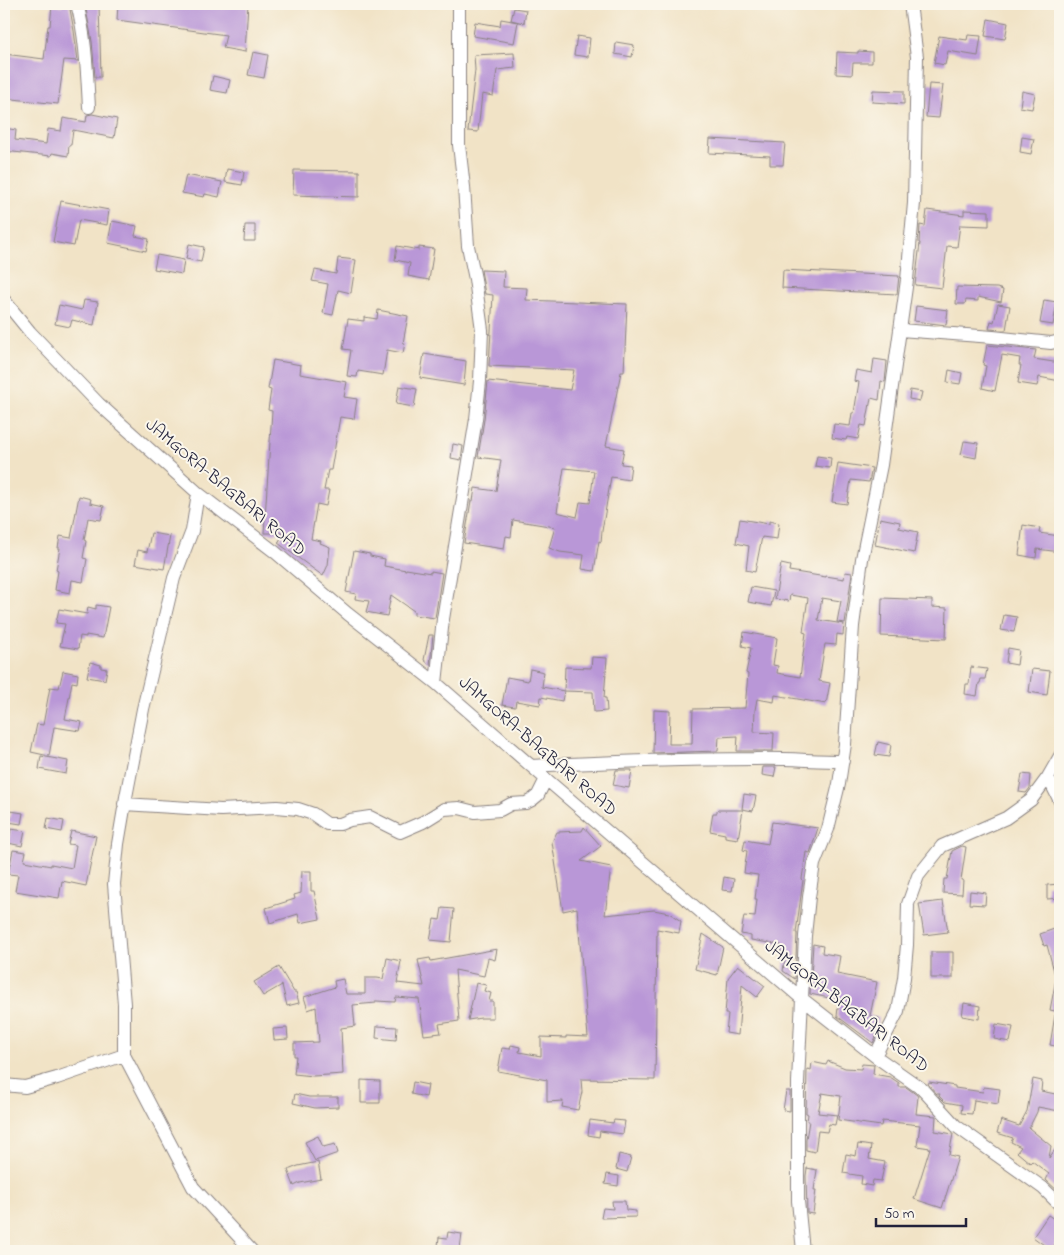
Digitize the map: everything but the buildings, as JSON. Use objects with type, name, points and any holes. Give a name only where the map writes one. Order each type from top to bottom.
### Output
[{"type":"street","points":[[77,4],[80,15],[90,107]]},
{"type":"street","points":[[436,683],[444,619],[475,426],[482,338],[475,279],[468,246],[459,145],[459,4]]},
{"type":"street","points":[[803,1251],[798,1201],[798,1082],[805,936],[814,864],[828,829],[840,784],[846,744],[853,626],[862,559],[881,465],[907,280],[914,203],[917,57],[910,4]]},
{"type":"street","name":"JAMGORA-BAGBARI ROAD","points":[[4,300],[30,332],[99,404],[198,493],[275,552],[348,614],[436,683],[801,998],[875,1056],[922,1089],[956,1126],[1043,1188],[1060,1205]]},
{"type":"street","points":[[900,330],[1060,342]]},
{"type":"street","points":[[198,493],[192,531],[174,578],[144,709],[124,804],[118,844],[114,884],[124,1004],[124,1055],[194,1187],[252,1251]]},
{"type":"street","points":[[875,1056],[898,1011],[904,978],[908,904],[918,876],[942,846],[1006,818],[1031,800],[1048,777],[1060,756]]},
{"type":"street","points":[[531,766],[629,761],[748,759],[843,761]]},
{"type":"street","points":[[1048,777],[1060,801]]},
{"type":"street","points":[[124,804],[221,810],[277,807],[312,814],[327,824],[340,824],[350,820],[370,818],[400,832],[423,822],[444,809],[459,808],[475,812],[500,810],[511,804],[526,803],[538,795],[546,779]]},
{"type":"street","points":[[4,1085],[25,1087],[124,1055]]}]
